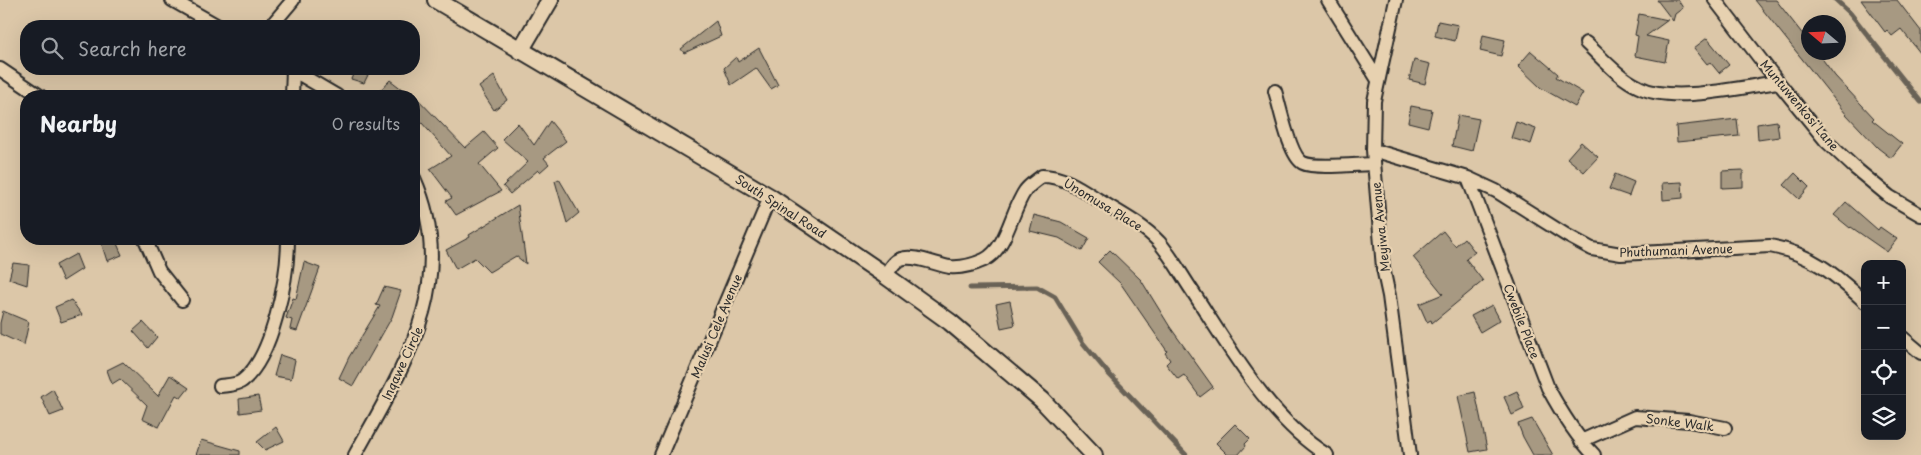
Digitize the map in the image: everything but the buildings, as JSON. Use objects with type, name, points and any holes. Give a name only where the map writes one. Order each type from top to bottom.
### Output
[{"type":"street","points":[[172,0],[207,20]]},
{"type":"street","points":[[275,20],[293,0]]},
{"type":"street","name":"South Spinal Road","points":[[436,0],[770,197],[886,276],[950,322],[1042,400],[1094,455]]},
{"type":"street","points":[[520,51],[550,0]]},
{"type":"street","points":[[1328,0],[1378,80]]},
{"type":"street","name":"Meyiwa Avenue","points":[[1396,0],[1378,80],[1373,113],[1372,150],[1383,268],[1389,296],[1410,455]]},
{"type":"street","name":"Muntuwenkosi Lane","points":[[1716,0],[1778,82],[1826,141],[1854,168],[1890,197],[1921,215]]},
{"type":"street","points":[[1586,43],[1616,73],[1640,88],[1662,95],[1688,94],[1778,82]]},
{"type":"street","points":[[0,69],[31,90]]},
{"type":"street","points":[[292,75],[292,90]]},
{"type":"street","points":[[300,75],[326,90]]},
{"type":"street","points":[[1275,90],[1294,154],[1302,163],[1313,165],[1374,164]]},
{"type":"street","name":"Phuthumani Avenue","points":[[1372,150],[1468,178],[1504,196],[1592,249],[1621,254],[1770,246],[1792,250],[1810,259],[1832,274],[1861,299]]},
{"type":"street","name":"Unomusa Place","points":[[886,276],[894,263],[902,258],[912,258],[951,267],[961,267],[986,259],[995,251],[1004,237],[1025,191],[1042,176],[1061,178],[1138,224],[1160,243],[1248,375],[1290,426],[1314,447],[1327,455]]},
{"type":"street","name":"Cwebile Place","points":[[1468,178],[1548,388],[1560,411],[1580,441],[1594,455]]},
{"type":"street","name":"Inqawe Circle","points":[[355,455],[411,349],[430,289],[432,266],[431,242],[420,192]]},
{"type":"street","name":"Malusi Cele Avenue","points":[[661,455],[770,197]]},
{"type":"street","points":[[147,245],[158,271],[182,300]]},
{"type":"street","points":[[220,386],[241,383],[254,370],[266,350],[283,286],[288,258],[288,245]]},
{"type":"street","points":[[1906,340],[1921,353]]},
{"type":"street","name":"Sonke Walk","points":[[1580,441],[1635,417],[1689,421],[1725,428]]},
{"type":"waterway","points":[[1836,0],[1850,13],[1921,102]]},
{"type":"waterway","points":[[970,288],[1037,287],[1055,297],[1083,343],[1108,373],[1186,455]]}]
